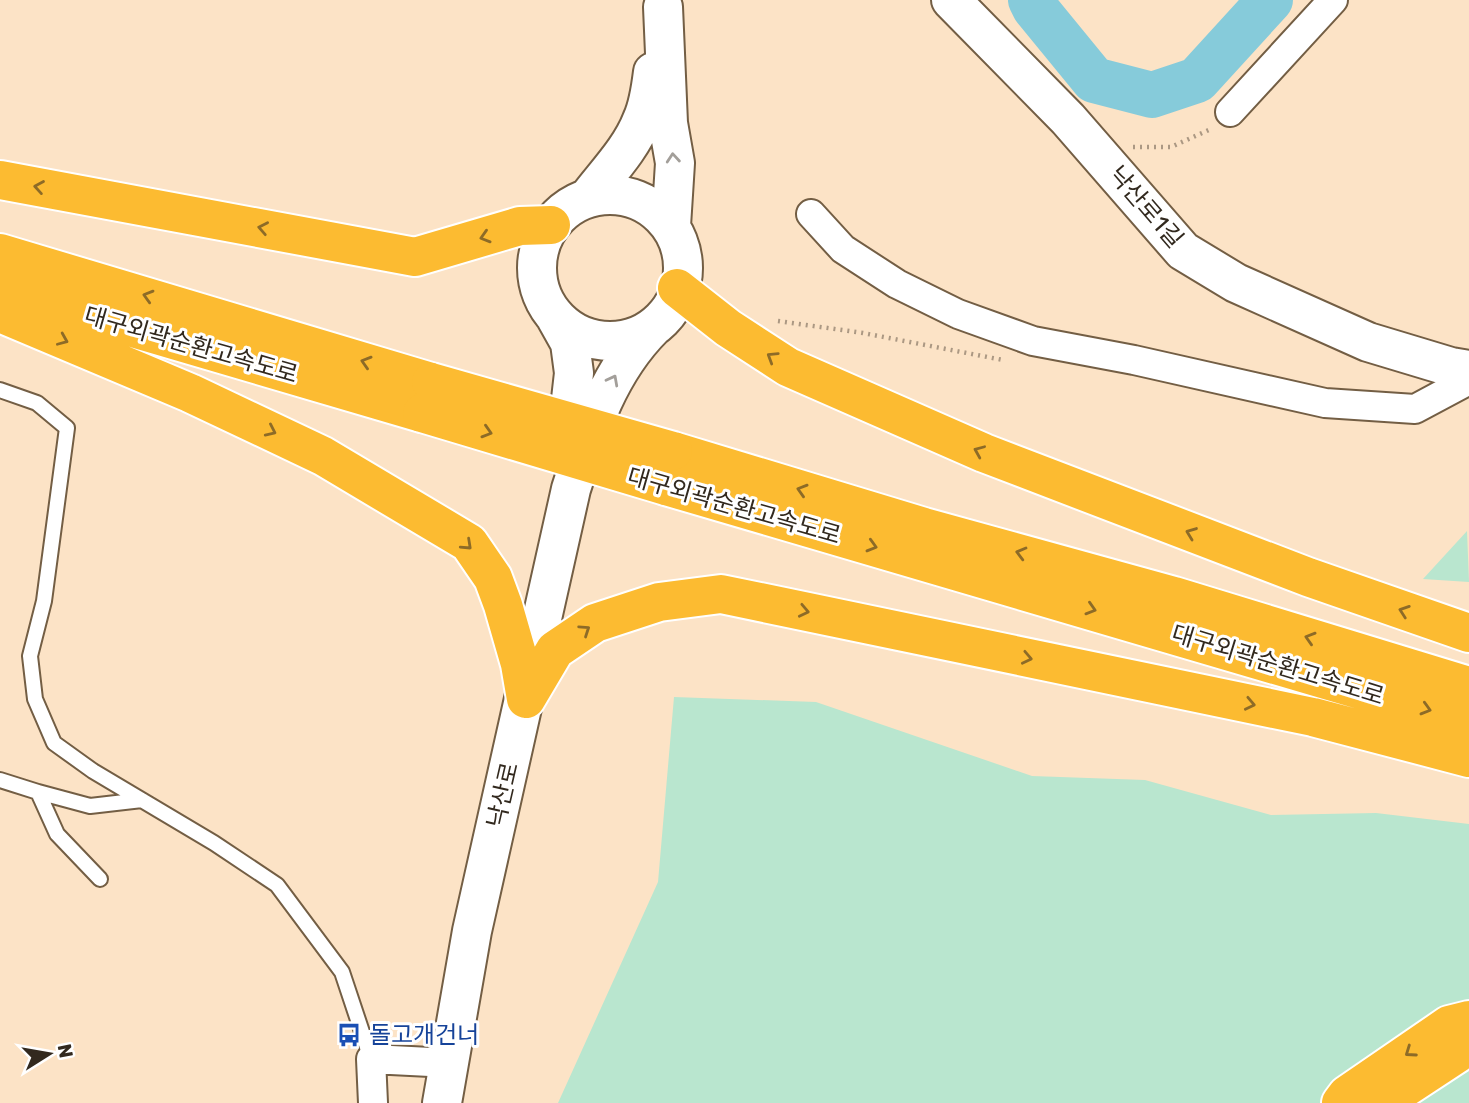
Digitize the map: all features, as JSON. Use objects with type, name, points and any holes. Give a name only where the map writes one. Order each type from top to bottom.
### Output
[{"type":"highway","points":[[0,180],[415,257],[520,226],[551,225]]},
{"type":"highway","name":"대구외곽순환고속도로","points":[[0,253],[222,318],[426,398]]},
{"type":"highway","points":[[677,288],[727,328],[788,367],[984,453],[1308,578],[1469,633]]},
{"type":"highway","name":"대구외곽순환고속도로","points":[[0,289],[426,398],[669,469],[1469,722]]},
{"type":"highway","points":[[0,313],[190,393],[323,456],[469,543],[493,578],[503,605],[520,664],[526,699]]},
{"type":"highway","name":"대구외곽순환고속도로","points":[[669,469],[924,527],[1174,596],[1469,685]]},
{"type":"highway","points":[[526,699],[555,650],[595,623],[659,602],[721,594],[1313,718],[1469,758]]},
{"type":"highway","points":[[1341,1103],[1348,1095],[1450,1025],[1469,1020]]},
{"type":"highway","points":[[1382,1103],[1469,1048]]},
{"type":"main road","name":"낙산로1길","points":[[951,0],[1068,119],[1183,251],[1236,284],[1368,342],[1469,370]]},
{"type":"main road","points":[[588,198],[642,121],[650,96],[664,3]]},
{"type":"main road","points":[[664,3],[668,123],[675,163],[671,226]]},
{"type":"main road","points":[[611,194],[634,198],[654,209],[671,226],[681,247],[677,299],[667,316],[653,327],[624,360],[592,421],[571,489],[569,417],[574,373],[570,343],[543,296],[537,272],[540,247],[551,225],[568,208],[588,198],[611,194]]},
{"type":"main road","points":[[556,318],[576,333],[600,341],[625,341],[653,327]]},
{"type":"main road","name":"낙산로","points":[[442,1103],[472,931],[571,489]]},
{"type":"street","points":[[1230,112],[1333,0]]},
{"type":"street","points":[[811,214],[843,249],[897,284],[958,314],[1033,341],[1158,365],[1325,403],[1415,408],[1469,380]]},
{"type":"street","points":[[373,1103],[371,1059],[450,1063]]},
{"type":"lane","points":[[0,390],[37,403],[67,428],[44,601],[30,656],[35,699],[54,743],[93,771],[214,842],[277,885],[342,972],[371,1059]]},
{"type":"lane","points":[[0,780],[90,806],[142,800]]},
{"type":"lane","points":[[38,792],[57,834],[100,879]]},
{"type":"path","points":[[1129,147],[1171,147],[1213,128],[1230,112]]},
{"type":"path","points":[[776,321],[863,333],[1008,361]]},
{"type":"green space","points":[[1467,531],[1469,582],[1423,579]]},
{"type":"green space","points":[[674,697],[816,702],[1032,776],[1145,780],[1271,815],[1376,813],[1469,824],[1469,1103],[558,1103],[658,882]]},
{"type":"waterway","points":[[1031,0],[1094,80],[1152,95],[1197,80],[1270,0]]},
{"type":"place","name":"돌고개건너","points":[[349,1035]]}]
